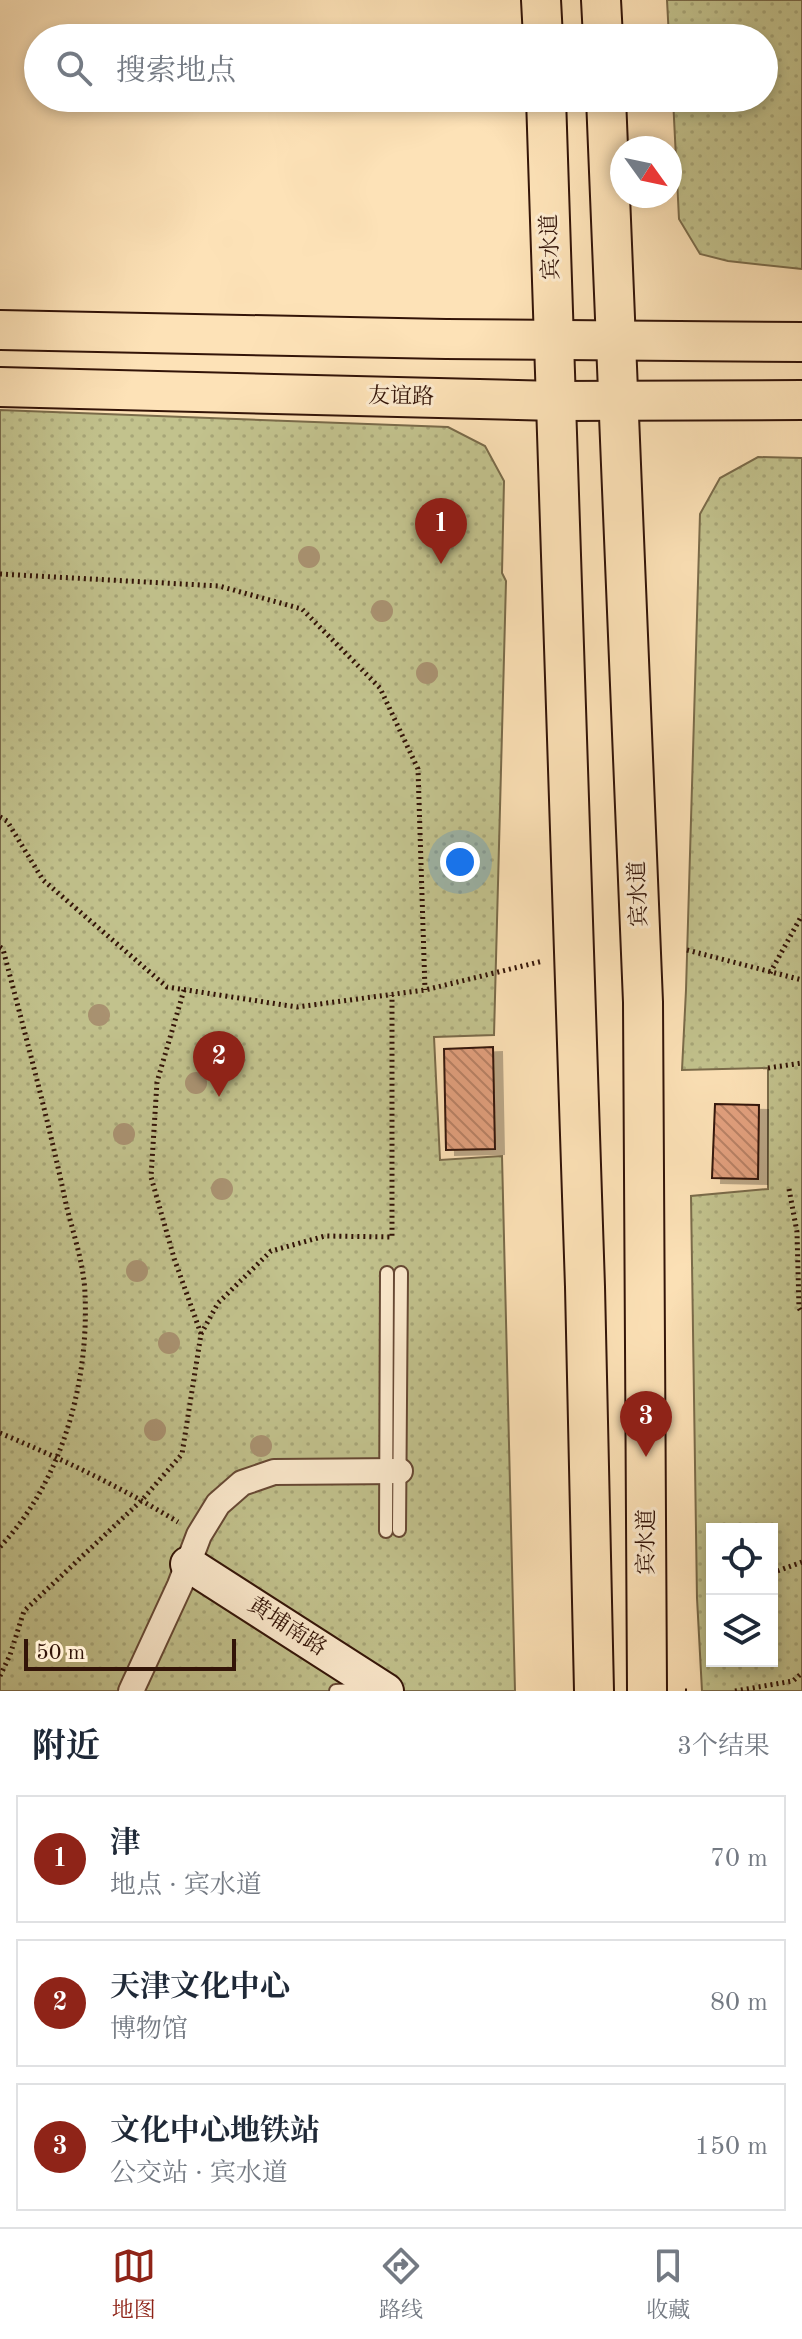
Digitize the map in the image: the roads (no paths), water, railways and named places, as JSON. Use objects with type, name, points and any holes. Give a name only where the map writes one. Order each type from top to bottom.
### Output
[{"type":"main road","points":[[541,0],[542,24]]},
{"type":"main road","points":[[601,0],[602,24]]},
{"type":"main road","name":"宾水道","points":[[547,112],[575,953],[594,1691]]},
{"type":"main road","name":"宾水道","points":[[607,112],[643,1002],[647,1691]]},
{"type":"main road","points":[[0,330],[802,342]]},
{"type":"main road","name":"友谊路","points":[[0,387],[556,401],[802,400]]},
{"type":"street","points":[[143,1691],[218,1504],[242,1483],[252,1477],[274,1472],[393,1479]]},
{"type":"street","points":[[131,1691],[191,1569],[229,1506],[257,1489],[393,1479]]},
{"type":"street","name":"黄埔南路","points":[[191,1569],[239,1619],[351,1691]]},
{"type":"street","name":"黄埔南路","points":[[191,1569],[386,1691]]},
{"type":"lane","points":[[387,1273],[393,1531]]},
{"type":"lane","points":[[393,1479],[401,1273]]},
{"type":"place","name":"津","points":[[441,564]]},
{"type":"place","name":"天津文化中心","points":[[219,1097]]},
{"type":"place","name":"文化中心地铁站","points":[[646,1457]]}]
